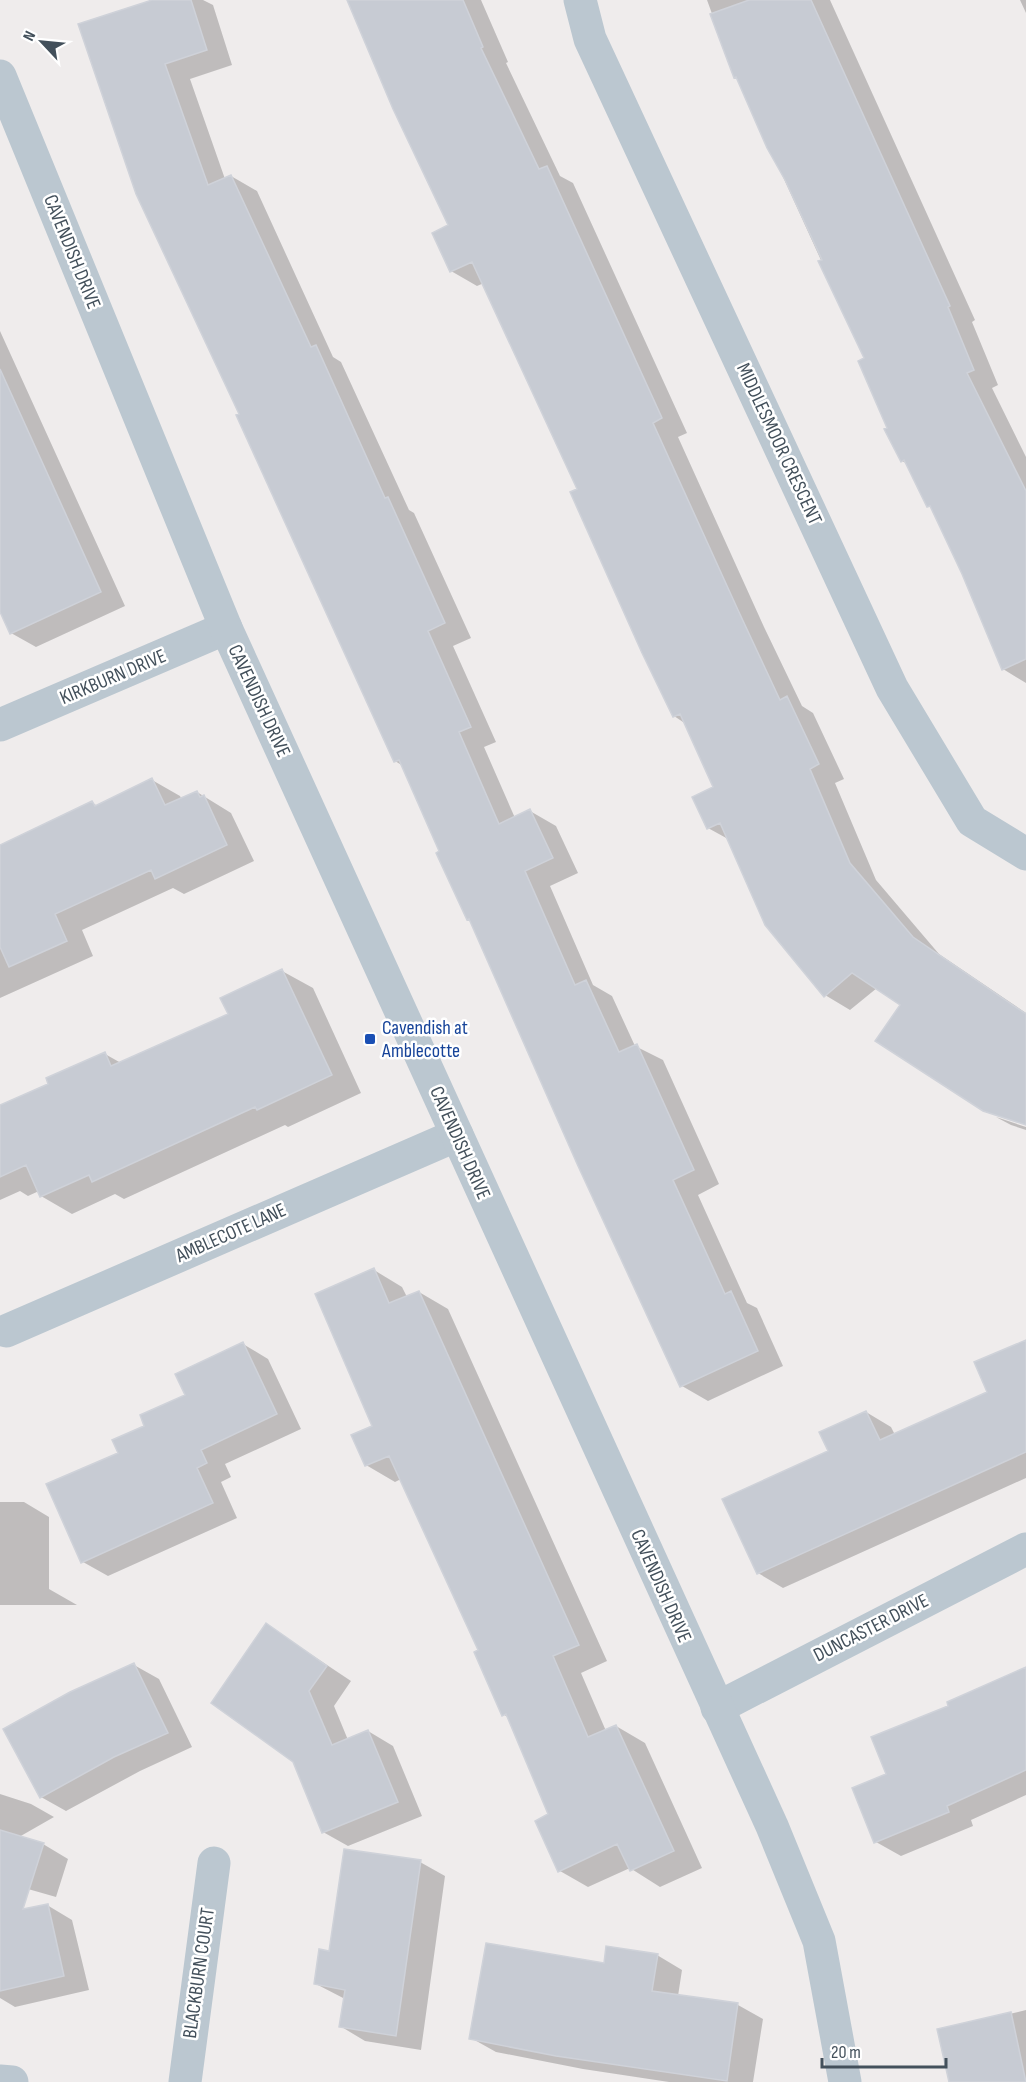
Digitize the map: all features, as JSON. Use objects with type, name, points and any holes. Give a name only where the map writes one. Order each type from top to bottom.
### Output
[{"type":"street","name":"MIDDLESMOOR CRESCENT","points":[[580,0],[590,39],[892,688],[972,821],[1026,854]]},
{"type":"street","name":"CAVENDISH DRIVE","points":[[0,76],[225,628],[772,1826],[819,1941],[845,2082]]},
{"type":"street","name":"KIRKBURN DRIVE","points":[[0,725],[225,628]]},
{"type":"street","name":"AMBLECOTE LANE","points":[[6,1331],[457,1135]]},
{"type":"street","name":"DUNCASTER DRIVE","points":[[717,1708],[1026,1549]]},
{"type":"street","name":"BLACKBURN COURT","points":[[184,2082],[214,1863]]},
{"type":"street","points":[[0,2081],[12,2082]]},
{"type":"building","points":[[152,0],[191,0],[207,50],[165,64],[208,185],[231,175],[311,347],[316,345],[385,498],[388,497],[445,623],[428,631],[471,727],[459,732],[499,824],[530,809],[553,858],[525,871],[575,985],[586,980],[619,1052],[637,1044],[694,1170],[673,1180],[725,1294],[731,1291],[758,1351],[680,1387],[578,1166],[469,919],[467,920],[436,853],[439,851],[399,760],[394,762],[236,415],[239,414],[136,194],[78,24]]},
{"type":"building","points":[[347,0],[463,0],[483,47],[481,48],[539,169],[547,166],[662,418],[653,423],[738,610],[780,700],[787,696],[819,764],[810,769],[850,863],[913,937],[1026,1014],[1026,1125],[983,1111],[875,1041],[900,1005],[852,973],[824,997],[765,925],[720,823],[707,829],[692,797],[713,787],[680,714],[673,717],[642,653],[570,492],[577,489],[472,262],[450,272],[432,233],[448,225],[393,109]]},
{"type":"building","points":[[749,0],[811,0],[950,306],[948,307],[974,370],[967,373],[1026,491],[1026,659],[1002,670],[962,574],[930,506],[927,507],[904,460],[901,462],[884,429],[887,428],[858,361],[864,358],[818,261],[822,260],[785,180],[767,148],[736,77],[734,78],[710,14]]},
{"type":"building","points":[[0,369],[101,592],[10,634],[0,612]]},
{"type":"building","points":[[152,778],[165,805],[197,791],[200,797],[204,795],[227,845],[155,879],[151,870],[55,914],[67,941],[9,967],[0,947],[0,845],[92,801],[95,806]]},
{"type":"building","points":[[282,969],[332,1075],[257,1110],[255,1107],[92,1182],[89,1175],[40,1197],[26,1165],[0,1177],[0,1105],[48,1084],[46,1078],[105,1052],[111,1066],[228,1014],[220,998]]},
{"type":"building","points":[[374,1268],[389,1303],[419,1291],[579,1645],[553,1656],[588,1737],[616,1725],[674,1851],[630,1871],[617,1844],[558,1872],[535,1821],[548,1814],[506,1714],[502,1716],[474,1652],[478,1650],[389,1456],[365,1466],[351,1435],[372,1426],[315,1294]]},
{"type":"building","points":[[1026,1340],[1026,1452],[757,1574],[722,1499],[828,1451],[819,1432],[866,1411],[880,1440],[987,1392],[974,1362]]},
{"type":"building","points":[[243,1342],[277,1414],[201,1450],[207,1463],[197,1468],[213,1503],[81,1563],[46,1484],[118,1453],[112,1440],[144,1426],[140,1415],[185,1395],[175,1374]]},
{"type":"building","points":[[266,1623],[327,1666],[309,1691],[332,1745],[368,1730],[398,1802],[322,1833],[293,1762],[211,1703]]},
{"type":"building","points":[[134,1663],[168,1733],[114,1757],[40,1798],[3,1729],[70,1692]]},
{"type":"building","points":[[1026,1667],[1026,1770],[947,1806],[949,1812],[874,1843],[852,1788],[886,1774],[871,1737],[948,1706],[947,1702]]},
{"type":"building","points":[[0,1830],[44,1843],[23,1909],[48,1904],[64,1976],[0,1991]]},
{"type":"building","points":[[344,1849],[421,1860],[396,2036],[339,2027],[345,1990],[314,1984],[319,1949],[329,1951]]},
{"type":"building","points":[[486,1943],[604,1963],[606,1946],[658,1954],[652,1991],[738,2003],[727,2081],[556,2056],[469,2039]]},
{"type":"building","points":[[1011,2012],[1026,2082],[949,2082],[937,2029]]},
{"type":"place","name":"Cavendish at Amblecotte","points":[[370,1039]]}]
